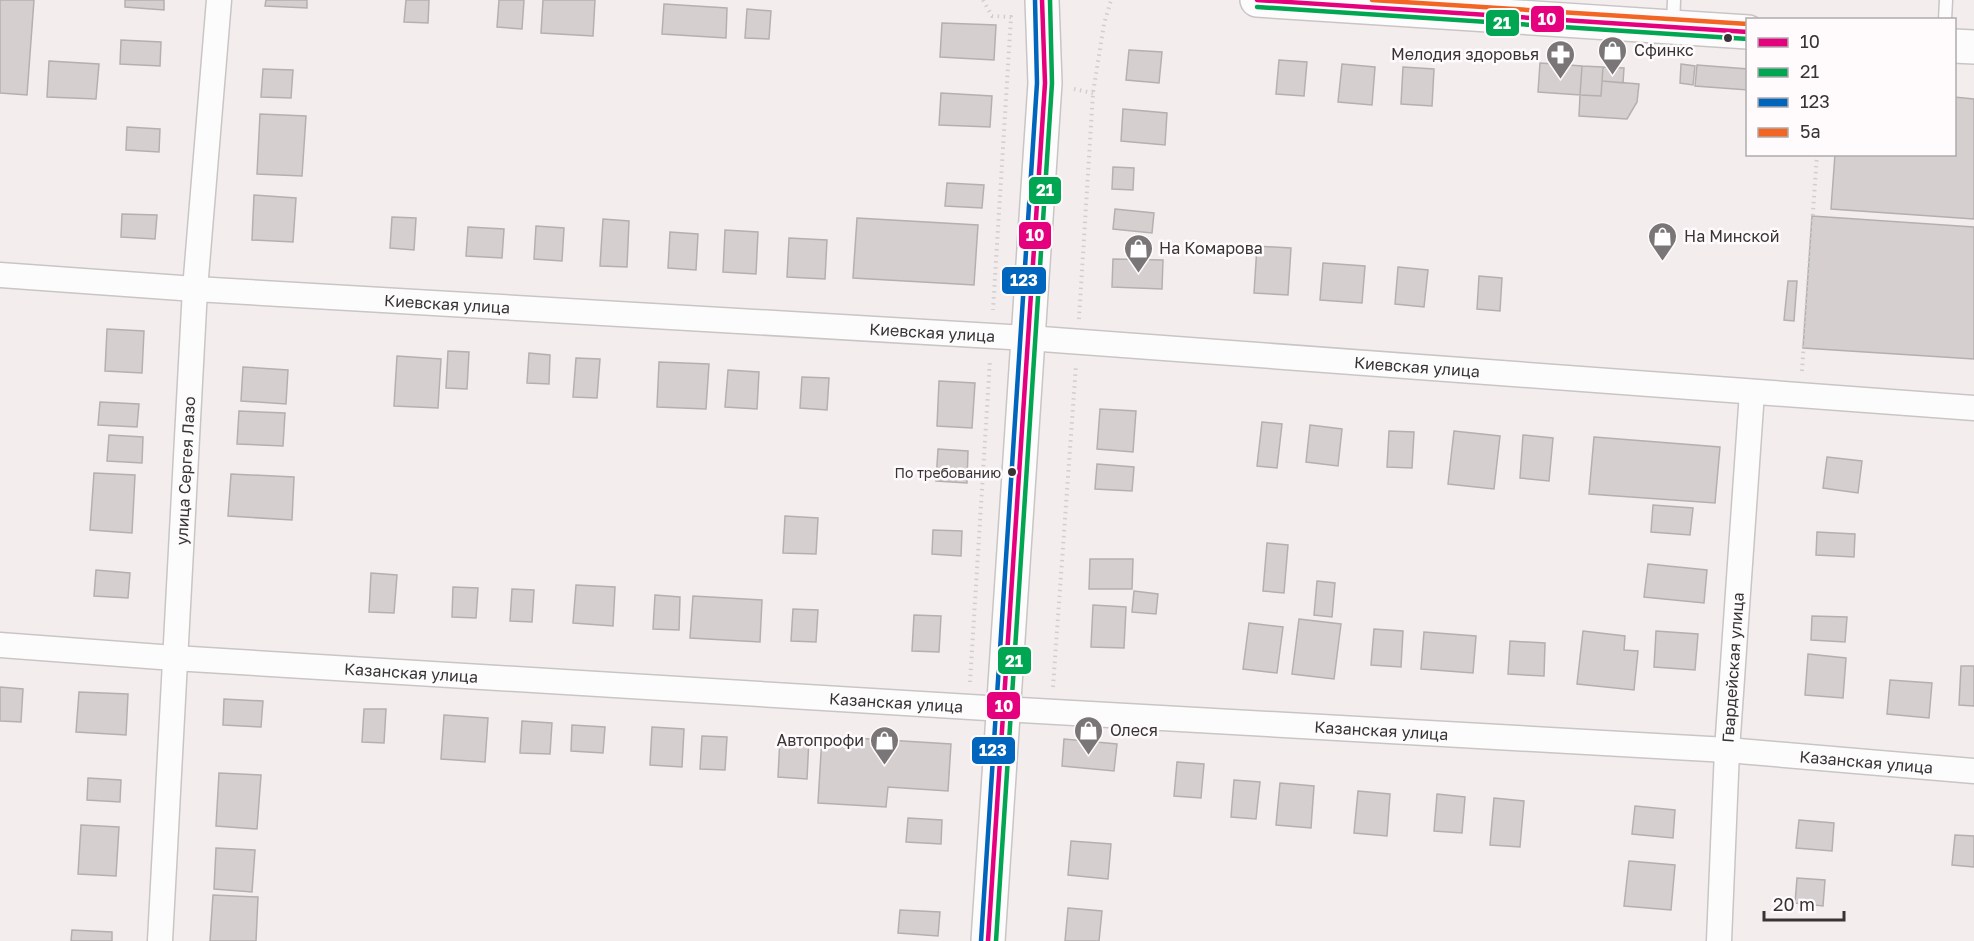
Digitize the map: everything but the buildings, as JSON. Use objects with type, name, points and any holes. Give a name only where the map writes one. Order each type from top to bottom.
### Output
[{"type":"main road","points":[[988,941],[1044,83],[1042,0]]},
{"type":"main road","points":[[1257,0],[1673,14],[1746,32]]},
{"type":"main road","points":[[1956,46],[1974,48]]},
{"type":"street","name":"улица Сергея Лазо","points":[[160,941],[195,289],[219,0]]},
{"type":"street","name":"Киевская улица","points":[[0,275],[195,289],[1028,338],[1974,408]]},
{"type":"street","name":"Гвардейская улица","points":[[1719,941],[1727,750],[1752,392]]},
{"type":"street","name":"Казанская улица","points":[[0,645],[174,658],[1003,709],[1727,750],[1974,771]]},
{"type":"lane","points":[[1945,18],[1946,0]]},
{"type":"path","points":[[968,706],[1011,18],[992,16],[983,0]]},
{"type":"path","points":[[1800,396],[1817,156]]},
{"type":"transit line","name":"123","points":[[981,941],[1037,83],[1035,0]]},
{"type":"transit line","name":"10","points":[[988,941],[1045,83],[1042,0]]},
{"type":"transit line","name":"21","points":[[996,941],[1052,83],[1050,0]]},
{"type":"transit line","name":"10","points":[[1257,0],[1746,32]]},
{"type":"transit line","name":"5а","points":[[1372,0],[1746,24]]},
{"type":"transit line","name":"21","points":[[1257,7],[1746,39]]},
{"type":"place","name":"Сфинкс","points":[[1613,76]]},
{"type":"place","name":"Мелодия здоровья","points":[[1560,80]]},
{"type":"place","name":"На Минской","points":[[1663,262]]},
{"type":"place","name":"На Комарова","points":[[1138,274]]},
{"type":"place","name":"По требованию","points":[[1012,472]]},
{"type":"place","name":"Олеся","points":[[1089,756]]},
{"type":"place","name":"Автопрофи","points":[[885,766]]}]
